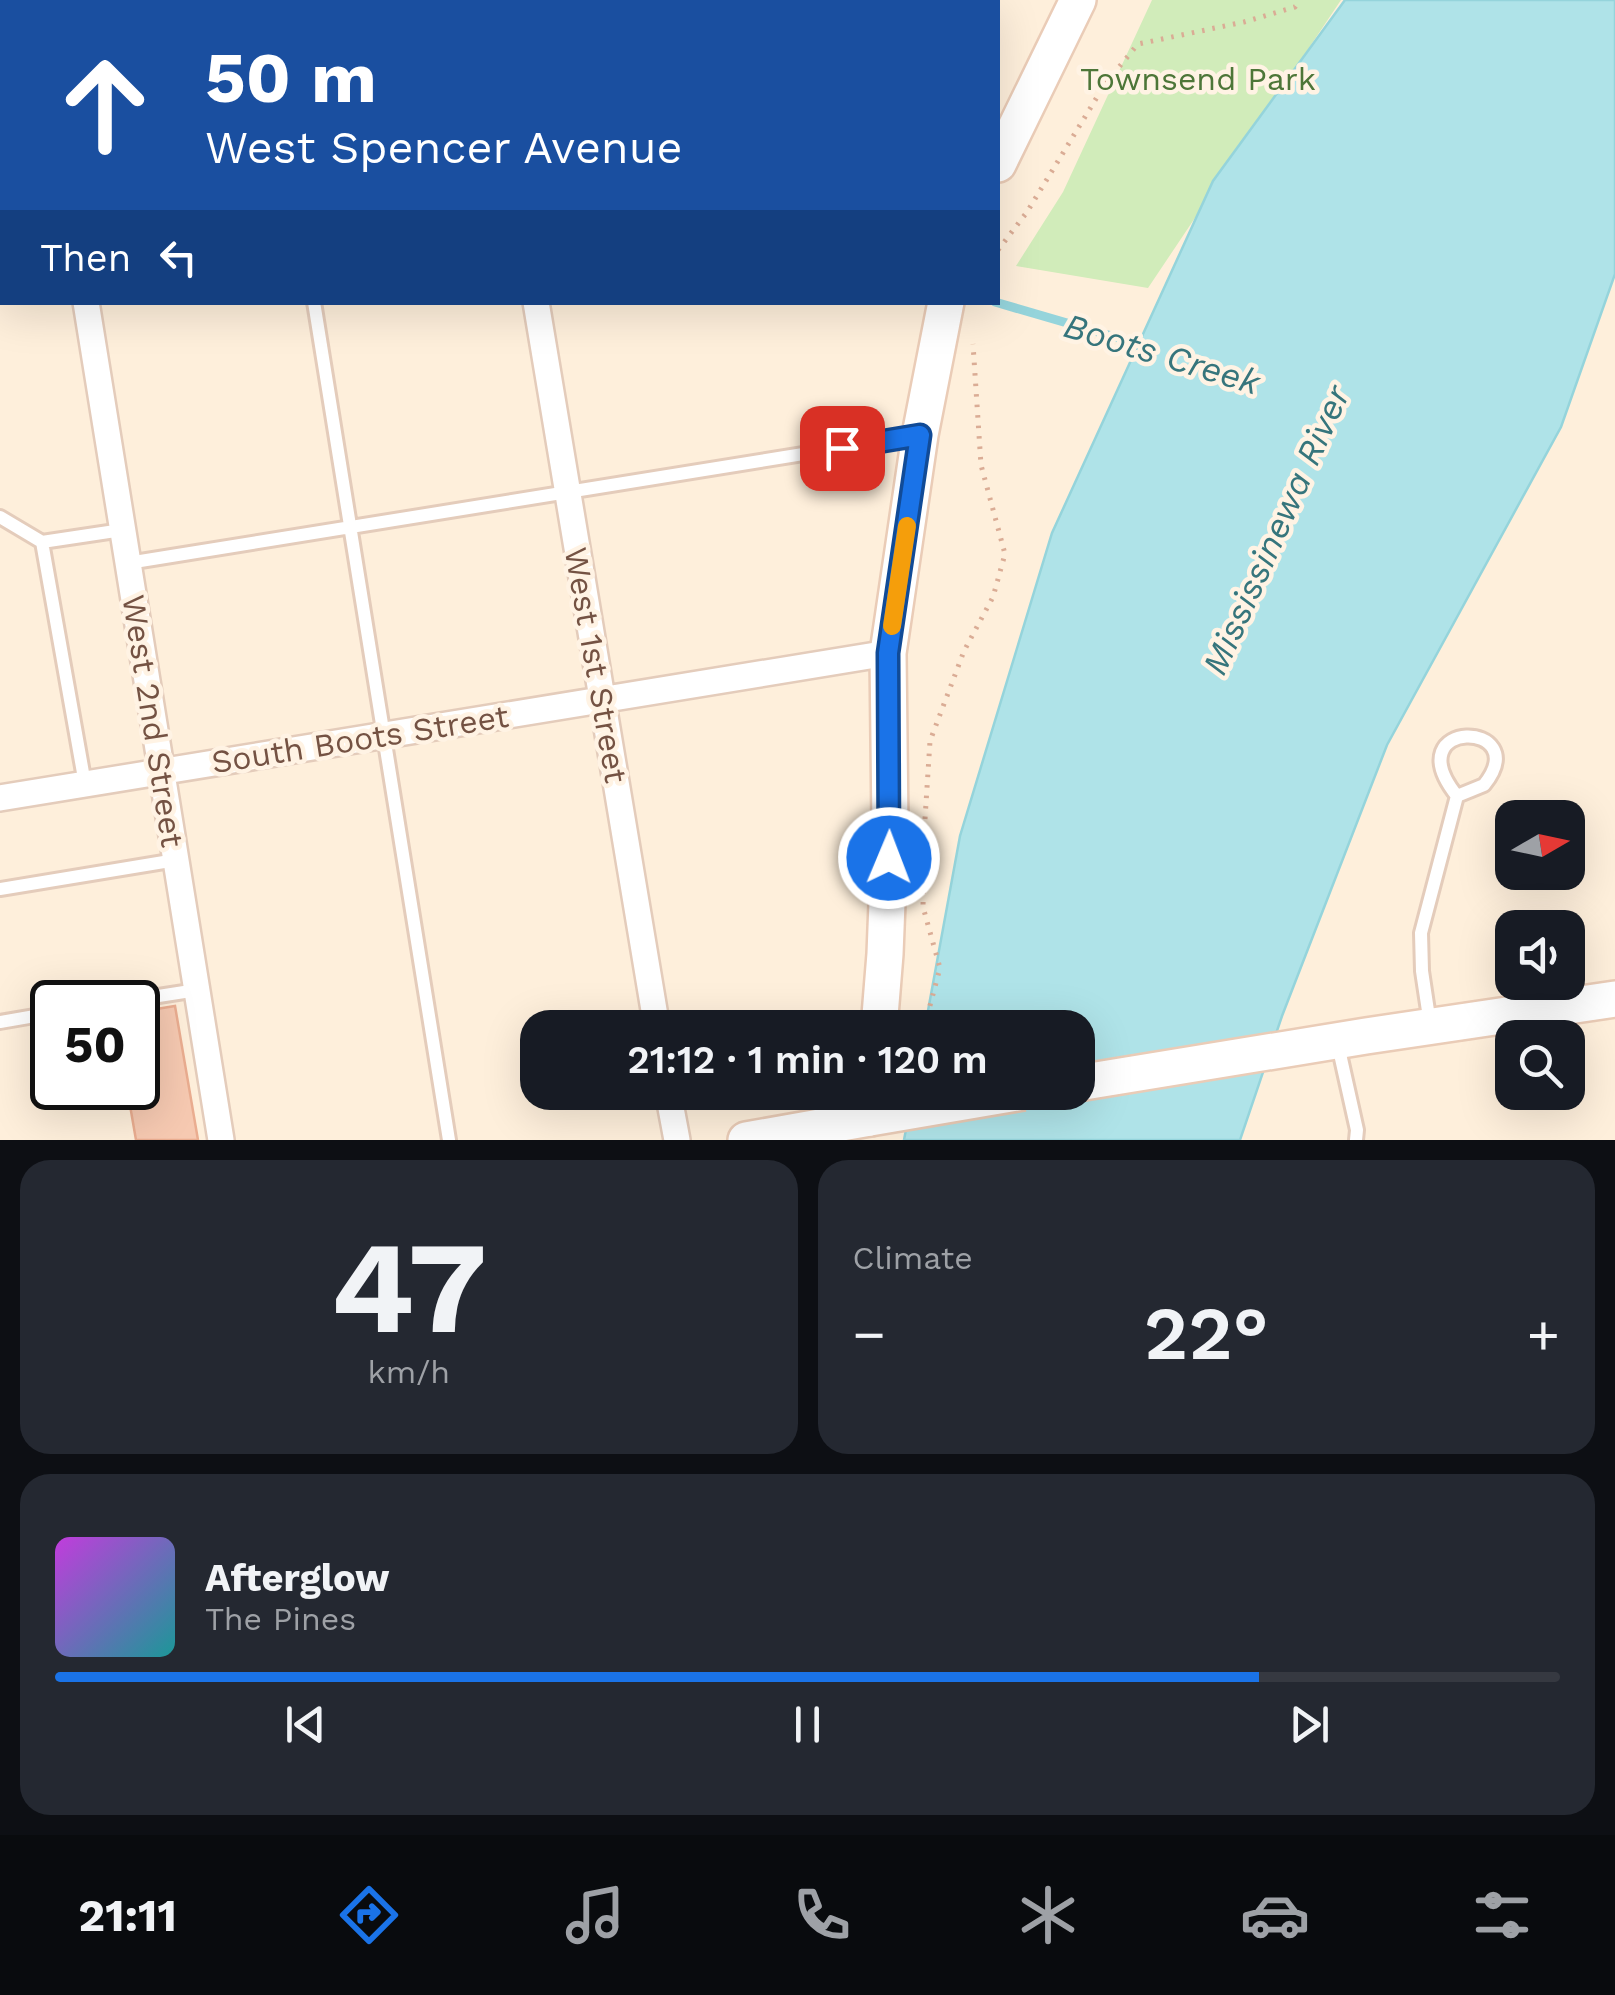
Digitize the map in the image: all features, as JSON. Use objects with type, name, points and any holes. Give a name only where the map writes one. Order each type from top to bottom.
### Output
[{"type":"main road","points":[[1000,160],[1078,0]]},
{"type":"main road","points":[[880,1010],[890,826],[888,653],[920,435],[944,309]]},
{"type":"main road","points":[[1095,1081],[1615,999]]},
{"type":"main road","points":[[746,1140],[853,1110]]},
{"type":"street","name":"West 2nd Street","points":[[86,305],[221,1140]]},
{"type":"street","name":"West 1st Street","points":[[536,305],[654,1010]]},
{"type":"street","name":"South Boots Street","points":[[0,798],[888,653]]},
{"type":"street","points":[[671,1110],[676,1140]]},
{"type":"lane","points":[[314,305],[449,1140]]},
{"type":"lane","points":[[128,562],[920,435]]},
{"type":"lane","points":[[0,518],[42,542],[122,530]]},
{"type":"lane","points":[[42,542],[84,784]]},
{"type":"lane","points":[[1470,734],[1484,738],[1494,748],[1497,763],[1492,776],[1484,786],[1457,796],[1442,778],[1438,762],[1444,748],[1455,738],[1470,734]]},
{"type":"lane","points":[[1430,1026],[1421,933],[1457,796]]},
{"type":"lane","points":[[0,889],[176,860]]},
{"type":"lane","points":[[160,996],[197,990]]},
{"type":"lane","points":[[0,1022],[30,1017]]},
{"type":"lane","points":[[1321,1043],[1357,1130],[1356,1140]]},
{"type":"path","points":[[1000,247],[1038,196],[1105,84],[1138,44],[1244,22],[1295,7],[1300,0]]},
{"type":"path","points":[[924,831],[930,741],[964,651],[992,598],[1005,554],[981,464],[972,341],[975,330]]},
{"type":"path","points":[[924,850],[923,907],[940,968],[929,1010]]},
{"type":"green space","name":"Townsend Park","points":[[1152,0],[1341,0],[1148,288],[1016,266],[1063,192]]},
{"type":"water","name":"Mississinewa River","points":[[1345,0],[1615,0],[1615,274],[1561,427],[1387,745],[1282,1016],[1240,1140],[904,1140],[910,1110],[1095,1110],[1095,1010],[928,1010],[960,836],[1052,533],[1213,181]]},
{"type":"building","points":[[175,1006],[198,1140],[136,1140],[131,1110],[160,1110],[160,1008]]},
{"type":"waterway","name":"Boots Creek","points":[[1000,303],[1146,346]]},
{"type":"slow traffic","points":[[892,626],[907,526]]},
{"type":"route","points":[[842,448],[920,435],[888,653],[889,858]]}]
